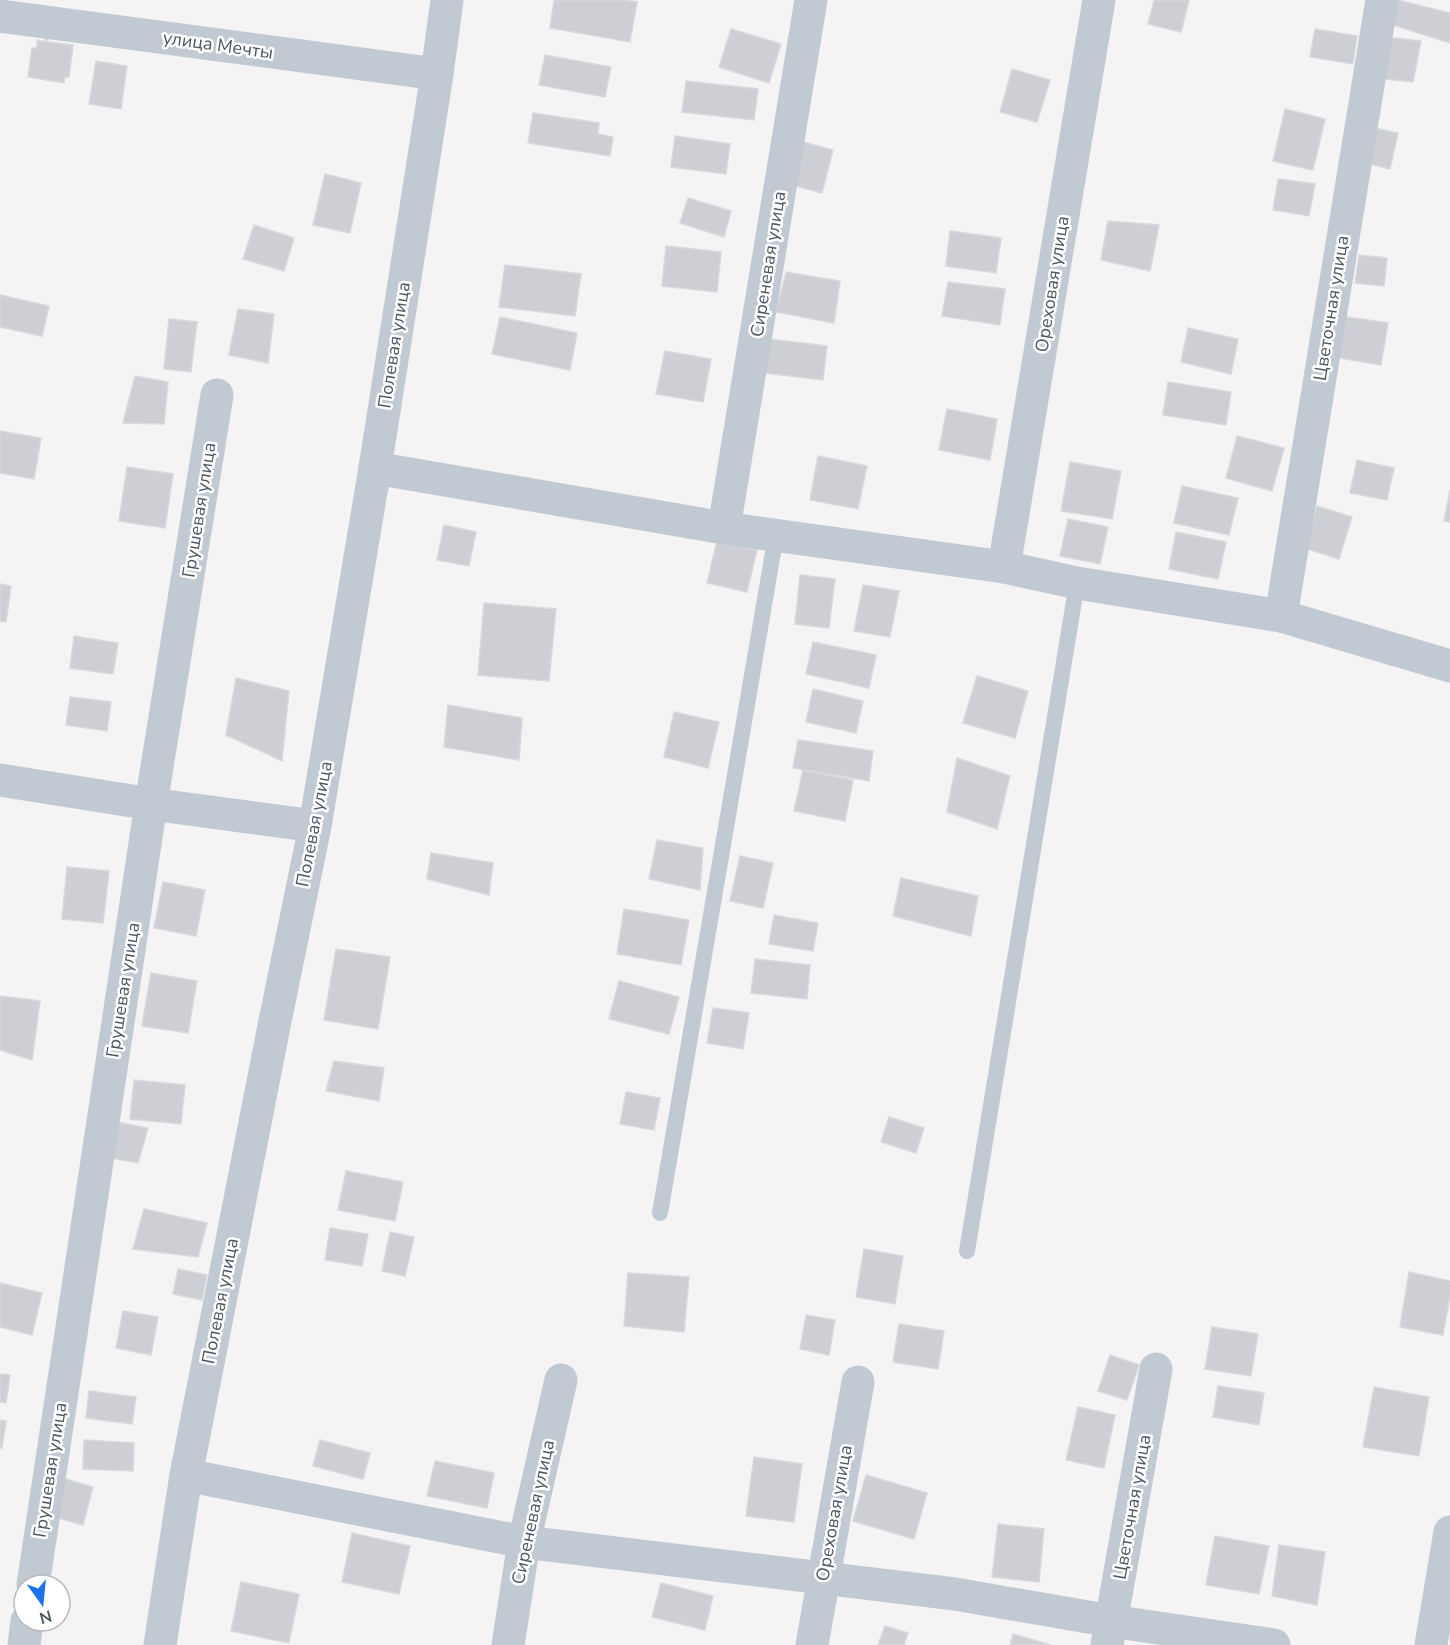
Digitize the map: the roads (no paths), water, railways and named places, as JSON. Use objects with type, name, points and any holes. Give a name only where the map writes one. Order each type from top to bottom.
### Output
[{"type":"street","name":"Полевая улица","points":[[160,1645],[186,1475],[315,826],[375,468],[447,0]]},
{"type":"street","name":"Сиреневая улица","points":[[724,528],[811,0]]},
{"type":"street","name":"Ореховая улица","points":[[1004,567],[1099,0]]},
{"type":"street","name":"Цветочная улица","points":[[1281,616],[1382,0]]},
{"type":"street","name":"улица Мечты","points":[[0,15],[437,74]]},
{"type":"street","name":"Грушевая улица","points":[[35,1573],[151,804],[217,395]]},
{"type":"street","points":[[375,468],[724,528],[1004,567],[1077,583],[1281,616],[1450,666]]},
{"type":"street","points":[[0,780],[151,804],[315,826]]},
{"type":"street","name":"Цветочная улица","points":[[1109,1633],[1156,1369]]},
{"type":"street","name":"Сиреневая улица","points":[[508,1645],[524,1542],[561,1380]]},
{"type":"street","name":"Ореховая улица","points":[[812,1645],[858,1382]]},
{"type":"street","points":[[186,1475],[524,1542],[955,1593],[1109,1633],[1274,1645]]},
{"type":"street","points":[[1431,1645],[1450,1532]]},
{"type":"lane","points":[[660,1213],[776,535]]},
{"type":"lane","points":[[967,1251],[1077,583]]}]
